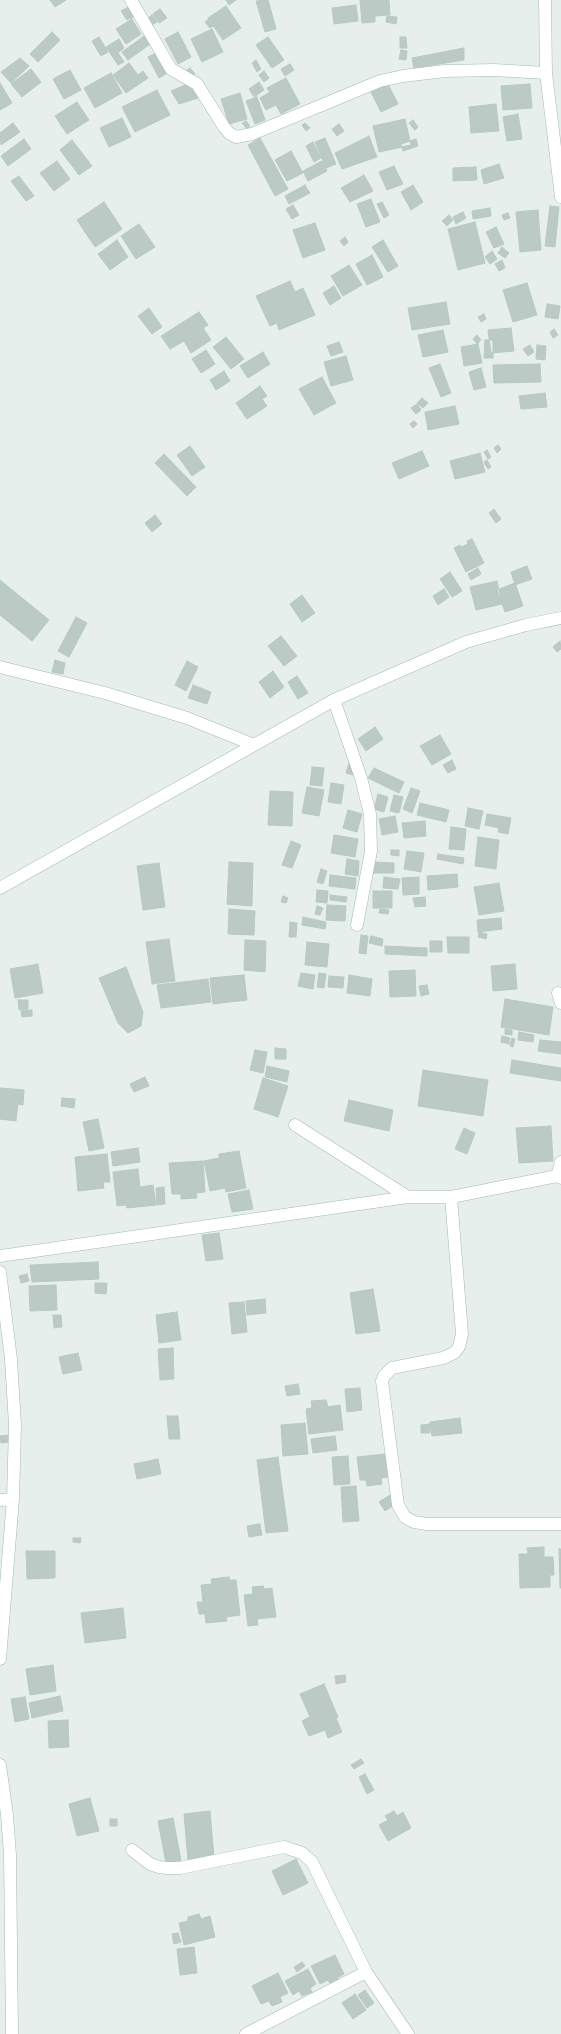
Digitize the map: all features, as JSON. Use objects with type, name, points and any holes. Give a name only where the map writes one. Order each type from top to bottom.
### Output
[{"type":"street","points":[[130,0],[171,69],[197,84],[224,127],[236,137],[252,134],[380,81],[403,76],[444,72],[494,70],[546,73]]},
{"type":"street","points":[[545,0],[546,73],[561,197]]},
{"type":"street","points":[[0,888],[42,866],[334,700],[466,642],[526,625],[561,618]]},
{"type":"street","points":[[0,667],[105,693],[179,716],[254,745]]},
{"type":"street","points":[[334,700],[361,778],[370,814],[371,851],[357,925]]},
{"type":"street","points":[[295,1125],[408,1197]]},
{"type":"street","points":[[0,1256],[408,1197],[451,1197],[559,1177],[561,1162]]},
{"type":"street","points":[[451,1197],[462,1334],[459,1347],[454,1352],[443,1358],[392,1368],[384,1376],[382,1381],[398,1505],[405,1517],[414,1522],[427,1524],[561,1524]]},
{"type":"street","points":[[0,1272],[11,1359],[15,1424],[13,1498],[0,1659]]},
{"type":"street","points":[[0,1500],[13,1498]]},
{"type":"street","points":[[0,1765],[7,1815],[10,1855],[12,2034]]},
{"type":"street","points":[[132,1850],[150,1864],[159,1868],[180,1868],[284,1847],[302,1853],[312,1862],[366,1972],[408,2034]]},
{"type":"street","points":[[246,2034],[366,1972]]},
{"type":"building","points":[[50,0],[66,0],[55,7]]},
{"type":"building","points":[[226,0],[236,0],[229,5]]},
{"type":"building","points":[[268,0],[276,29],[265,32],[256,1]]},
{"type":"building","points":[[360,0],[389,0],[390,15],[375,16],[375,22],[362,23]]},
{"type":"building","points":[[132,5],[137,15],[127,20],[121,11]]},
{"type":"building","points":[[356,5],[358,21],[334,24],[332,8]]},
{"type":"building","points":[[226,6],[241,28],[223,40],[208,18]]},
{"type":"building","points":[[160,9],[167,18],[159,23],[153,14]]},
{"type":"building","points":[[152,15],[157,22],[152,25],[148,18]]},
{"type":"building","points":[[387,16],[397,17],[396,24],[386,22]]},
{"type":"building","points":[[132,19],[141,34],[126,44],[116,29]]},
{"type":"building","points":[[208,20],[213,26],[210,28],[205,22]]},
{"type":"building","points":[[212,29],[223,52],[202,62],[191,39]]},
{"type":"building","points":[[52,32],[60,40],[38,62],[30,54]]},
{"type":"building","points":[[178,32],[191,57],[178,64],[165,39]]},
{"type":"building","points":[[147,34],[153,42],[128,60],[122,52]]},
{"type":"building","points":[[99,37],[108,52],[101,56],[92,41]]},
{"type":"building","points":[[268,37],[284,60],[272,68],[256,45]]},
{"type":"building","points":[[400,37],[406,37],[407,48],[400,48]]},
{"type":"building","points":[[119,39],[124,48],[118,53],[124,62],[118,65],[106,47]]},
{"type":"building","points":[[464,48],[464,60],[414,68],[412,58]]},
{"type":"building","points":[[401,50],[407,51],[406,60],[399,59]]},
{"type":"building","points":[[158,52],[169,72],[159,78],[148,57]]},
{"type":"building","points":[[20,58],[29,66],[11,83],[1,72]]},
{"type":"building","points":[[256,60],[261,69],[257,72],[252,63]]},
{"type":"building","points":[[129,63],[138,75],[143,71],[148,78],[126,93],[113,75]]},
{"type":"building","points":[[290,64],[294,70],[285,76],[281,69]]},
{"type":"building","points":[[190,68],[195,74],[191,77],[186,71]]},
{"type":"building","points":[[31,69],[41,82],[22,97],[11,84]]},
{"type":"building","points":[[70,70],[81,90],[64,99],[53,79]]},
{"type":"building","points":[[264,71],[269,78],[264,82],[259,75]]},
{"type":"building","points":[[111,73],[122,93],[95,108],[84,88]]},
{"type":"building","points":[[286,78],[300,104],[281,114],[276,105],[266,110],[260,98],[270,92],[267,88]]},
{"type":"building","points":[[259,82],[264,90],[254,97],[249,89]]},
{"type":"building","points":[[0,83],[12,103],[0,110]]},
{"type":"building","points":[[190,83],[201,97],[179,104],[171,91]]},
{"type":"building","points":[[388,84],[398,104],[381,112],[371,92]]},
{"type":"building","points":[[530,84],[532,108],[503,110],[501,86]]},
{"type":"building","points":[[157,90],[170,115],[135,132],[122,107]]},
{"type":"building","points":[[240,93],[247,119],[229,124],[221,99]]},
{"type":"building","points":[[257,97],[265,120],[255,124],[246,101]]},
{"type":"building","points":[[77,102],[89,120],[67,134],[55,116]]},
{"type":"building","points":[[496,104],[499,131],[471,133],[469,107]]},
{"type":"building","points":[[518,114],[522,139],[507,141],[503,117]]},
{"type":"building","points":[[122,118],[131,137],[109,147],[100,128]]},
{"type":"building","points":[[405,119],[411,145],[379,152],[373,126]]},
{"type":"building","points":[[413,120],[418,127],[415,130],[409,123]]},
{"type":"building","points":[[246,121],[250,126],[247,129],[242,123]]},
{"type":"building","points":[[13,123],[20,132],[1,145],[0,133]]},
{"type":"building","points":[[305,123],[310,128],[306,131],[302,125]]},
{"type":"building","points":[[339,124],[344,131],[337,136],[332,129]]},
{"type":"building","points":[[369,136],[377,157],[342,169],[335,153]]},
{"type":"building","points":[[260,138],[288,189],[275,196],[248,145]]},
{"type":"building","points":[[325,138],[336,164],[326,168],[315,142]]},
{"type":"building","points":[[24,139],[31,149],[8,166],[1,156]]},
{"type":"building","points":[[416,139],[418,146],[403,151],[401,144]]},
{"type":"building","points":[[72,140],[92,166],[79,175],[60,150]]},
{"type":"building","points":[[313,142],[321,158],[314,162],[306,146]]},
{"type":"building","points":[[291,151],[303,173],[287,181],[275,160]]},
{"type":"building","points":[[57,161],[70,179],[54,191],[40,173]]},
{"type":"building","points":[[322,161],[327,171],[308,181],[303,171]]},
{"type":"building","points":[[499,164],[504,178],[484,184],[481,170]]},
{"type":"building","points":[[394,166],[403,184],[387,190],[379,172]]},
{"type":"building","points":[[476,167],[477,180],[453,181],[453,168]]},
{"type":"building","points":[[364,175],[373,191],[350,202],[341,188]]},
{"type":"building","points":[[19,176],[34,196],[26,201],[11,181]]},
{"type":"building","points":[[305,185],[310,193],[289,204],[285,196]]},
{"type":"building","points":[[413,185],[423,202],[411,210],[401,192]]},
{"type":"building","points":[[371,199],[380,222],[366,227],[357,204]]},
{"type":"building","points":[[104,202],[122,229],[95,247],[77,220]]},
{"type":"building","points":[[382,202],[389,215],[384,218],[377,204]]},
{"type":"building","points":[[293,205],[299,215],[292,219],[286,209]]},
{"type":"building","points":[[550,206],[559,207],[555,247],[545,246]]},
{"type":"building","points":[[490,208],[491,216],[473,219],[472,211]]},
{"type":"building","points":[[538,210],[541,250],[520,252],[516,212]]},
{"type":"building","points":[[463,212],[466,218],[456,224],[453,217]]},
{"type":"building","points":[[508,213],[510,218],[504,220],[502,215]]},
{"type":"building","points":[[449,215],[453,220],[447,226],[442,221]]},
{"type":"building","points":[[475,222],[485,263],[458,270],[448,229]]},
{"type":"building","points":[[315,223],[325,250],[303,258],[293,230]]},
{"type":"building","points":[[139,224],[155,247],[136,259],[121,236]]},
{"type":"building","points":[[496,227],[504,244],[494,248],[486,232]]},
{"type":"building","points":[[345,237],[348,242],[344,246],[340,241]]},
{"type":"building","points":[[117,240],[128,257],[110,270],[98,254]]},
{"type":"building","points":[[383,240],[398,266],[388,272],[372,247]]},
{"type":"building","points":[[502,247],[509,253],[505,258],[498,253]]},
{"type":"building","points":[[492,251],[497,259],[490,264],[485,257]]},
{"type":"building","points":[[372,255],[383,277],[367,285],[356,264]]},
{"type":"building","points":[[502,260],[505,268],[499,271],[495,264]]},
{"type":"building","points":[[349,265],[362,285],[343,296],[331,276]]},
{"type":"building","points":[[290,281],[295,292],[303,288],[315,315],[279,330],[277,323],[270,326],[256,296]]},
{"type":"building","points":[[527,283],[537,315],[513,322],[503,290]]},
{"type":"building","points":[[334,286],[341,298],[330,305],[323,293]]},
{"type":"building","points":[[446,302],[450,324],[412,330],[408,308]]},
{"type":"building","points":[[547,304],[560,306],[558,319],[545,317]]},
{"type":"building","points":[[149,308],[162,327],[152,334],[138,316]]},
{"type":"building","points":[[199,312],[208,325],[203,328],[211,340],[191,353],[184,341],[170,349],[161,336]]},
{"type":"building","points":[[484,314],[486,319],[481,322],[478,317]]},
{"type":"building","points":[[511,328],[514,351],[491,353],[488,330]]},
{"type":"building","points":[[554,329],[558,335],[553,338],[550,332]]},
{"type":"building","points":[[443,330],[448,352],[423,357],[418,335]]},
{"type":"building","points":[[477,335],[481,340],[477,344],[473,339]]},
{"type":"building","points":[[226,337],[244,359],[231,369],[213,347]]},
{"type":"building","points":[[485,340],[493,340],[493,358],[484,358]]},
{"type":"building","points":[[339,342],[343,352],[331,356],[327,346]]},
{"type":"building","points":[[478,344],[482,363],[464,366],[461,347]]},
{"type":"building","points":[[530,345],[534,352],[528,356],[523,349]]},
{"type":"building","points":[[537,345],[546,346],[545,360],[536,359]]},
{"type":"building","points":[[206,350],[215,364],[201,373],[192,359]]},
{"type":"building","points":[[263,352],[270,364],[248,378],[240,366]]},
{"type":"building","points":[[346,356],[353,380],[331,386],[324,362]]},
{"type":"building","points":[[440,364],[451,393],[441,397],[429,368]]},
{"type":"building","points":[[540,364],[541,382],[494,383],[493,365]]},
{"type":"building","points":[[481,368],[486,387],[474,390],[469,372]]},
{"type":"building","points":[[224,371],[230,381],[216,390],[210,380]]},
{"type":"building","points":[[322,377],[336,403],[314,415],[299,389]]},
{"type":"building","points":[[260,386],[267,396],[262,399],[267,406],[247,419],[236,403]]},
{"type":"building","points":[[545,393],[547,407],[521,409],[519,396]]},
{"type":"building","points":[[422,398],[428,403],[423,408],[417,403]]},
{"type":"building","points":[[417,404],[421,410],[416,414],[411,408]]},
{"type":"building","points":[[455,406],[459,424],[428,430],[425,412]]},
{"type":"building","points":[[414,421],[417,424],[413,428],[410,424]]},
{"type":"building","points":[[498,445],[501,449],[497,453],[494,448]]},
{"type":"building","points":[[190,446],[205,467],[192,476],[177,455]]},
{"type":"building","points":[[487,450],[491,457],[488,459],[484,452]]},
{"type":"building","points":[[422,451],[429,466],[399,479],[392,463]]},
{"type":"building","points":[[480,453],[485,472],[455,479],[450,461]]},
{"type":"building","points":[[164,454],[196,487],[187,496],[155,463]]},
{"type":"building","points":[[487,460],[491,467],[488,469],[484,462]]},
{"type":"building","points":[[494,509],[501,519],[496,523],[489,513]]},
{"type":"building","points":[[155,515],[162,524],[152,532],[145,523]]},
{"type":"building","points":[[472,539],[484,563],[466,572],[454,548],[460,545],[461,547],[468,544],[467,541]]},
{"type":"building","points":[[527,566],[532,579],[515,585],[511,572]]},
{"type":"building","points":[[478,568],[481,574],[471,580],[468,574]]},
{"type":"building","points":[[450,572],[462,591],[452,597],[440,579]]},
{"type":"building","points":[[0,580],[49,620],[32,641],[0,615]]},
{"type":"building","points":[[497,581],[502,604],[476,610],[470,587]]},
{"type":"building","points":[[515,583],[523,606],[505,612],[497,590]]},
{"type":"building","points":[[444,589],[449,597],[438,605],[433,596]]},
{"type":"building","points":[[302,595],[315,613],[302,622],[290,604]]},
{"type":"building","points":[[76,617],[87,623],[69,657],[58,651]]},
{"type":"building","points":[[281,636],[297,656],[284,666],[268,646]]},
{"type":"building","points":[[560,641],[561,649],[557,652],[553,647]]},
{"type":"building","points":[[55,660],[65,663],[63,674],[52,672]]},
{"type":"building","points":[[187,661],[198,667],[186,691],[175,685]]},
{"type":"building","points":[[273,671],[284,687],[270,698],[259,682]]},
{"type":"building","points":[[297,676],[308,693],[298,699],[288,682]]},
{"type":"building","points":[[193,685],[211,692],[207,704],[188,698]]},
{"type":"building","points":[[375,727],[383,739],[366,751],[358,739]]},
{"type":"building","points":[[440,735],[451,754],[432,765],[420,746]]},
{"type":"building","points":[[452,760],[456,769],[448,773],[443,765]]},
{"type":"building","points":[[349,763],[355,765],[353,775],[346,773]]},
{"type":"building","points":[[312,767],[324,768],[322,786],[310,785]]},
{"type":"building","points":[[374,768],[404,782],[399,793],[368,778]]},
{"type":"building","points":[[331,783],[344,785],[341,804],[328,802]]},
{"type":"building","points":[[307,787],[324,790],[319,816],[302,813]]},
{"type":"building","points":[[411,788],[420,791],[412,813],[403,809]]},
{"type":"building","points":[[270,791],[293,792],[292,826],[268,825]]},
{"type":"building","points":[[378,794],[388,797],[384,812],[374,809]]},
{"type":"building","points":[[394,795],[403,797],[399,813],[390,811]]},
{"type":"building","points":[[420,803],[449,810],[446,822],[417,815]]},
{"type":"building","points":[[468,808],[483,811],[479,829],[465,826]]},
{"type":"building","points":[[348,810],[362,814],[357,832],[343,828]]},
{"type":"building","points":[[487,814],[511,818],[508,834],[498,832],[499,828],[485,825]]},
{"type":"building","points":[[395,816],[398,832],[382,835],[379,819]]},
{"type":"building","points":[[425,821],[426,836],[404,838],[402,823]]},
{"type":"building","points":[[451,827],[466,829],[464,850],[449,849]]},
{"type":"building","points":[[334,835],[358,839],[355,857],[331,853]]},
{"type":"building","points":[[478,837],[499,840],[496,869],[475,866]]},
{"type":"building","points":[[291,841],[301,845],[292,868],[282,865]]},
{"type":"building","points":[[391,850],[399,850],[399,856],[391,855]]},
{"type":"building","points":[[407,851],[424,853],[421,872],[404,869]]},
{"type":"building","points":[[438,854],[464,858],[463,864],[437,859]]},
{"type":"building","points":[[347,859],[359,861],[358,876],[345,874]]},
{"type":"building","points":[[229,862],[253,863],[252,906],[227,904]]},
{"type":"building","points":[[373,862],[394,863],[394,873],[373,873]]},
{"type":"building","points":[[159,863],[165,907],[143,910],[137,866]]},
{"type":"building","points":[[321,869],[327,871],[323,884],[317,882]]},
{"type":"building","points":[[457,874],[458,887],[428,890],[427,876]]},
{"type":"building","points":[[330,875],[356,878],[355,889],[329,886]]},
{"type":"building","points":[[384,877],[400,879],[398,889],[383,888]]},
{"type":"building","points":[[419,877],[419,894],[403,895],[402,878]]},
{"type":"building","points":[[499,883],[504,911],[479,915],[474,887]]},
{"type":"building","points":[[317,890],[328,891],[327,903],[316,902]]},
{"type":"building","points":[[373,891],[392,891],[392,908],[373,908]]},
{"type":"building","points":[[330,895],[347,897],[346,902],[330,900]]},
{"type":"building","points":[[283,896],[288,898],[286,903],[281,902]]},
{"type":"building","points":[[425,897],[426,906],[415,907],[413,898]]},
{"type":"building","points":[[327,905],[346,906],[345,921],[326,920]]},
{"type":"building","points":[[317,906],[323,908],[320,915],[315,914]]},
{"type":"building","points":[[229,909],[255,911],[254,935],[228,934]]},
{"type":"building","points":[[380,909],[389,910],[388,914],[379,913]]},
{"type":"building","points":[[303,917],[326,922],[325,929],[302,925]]},
{"type":"building","points":[[501,918],[502,929],[478,932],[477,920]]},
{"type":"building","points":[[290,922],[297,923],[296,937],[289,937]]},
{"type":"building","points":[[479,932],[487,934],[486,939],[478,937]]},
{"type":"building","points":[[361,935],[368,936],[366,954],[359,953]]},
{"type":"building","points":[[371,936],[383,939],[382,946],[369,943]]},
{"type":"building","points":[[447,937],[469,937],[469,953],[448,953]]},
{"type":"building","points":[[169,939],[175,981],[152,984],[146,942]]},
{"type":"building","points":[[245,940],[266,941],[265,972],[244,970]]},
{"type":"building","points":[[430,941],[442,941],[442,952],[430,952]]},
{"type":"building","points":[[307,942],[329,944],[327,967],[305,965]]},
{"type":"building","points":[[385,946],[427,948],[427,956],[385,954]]},
{"type":"building","points":[[38,964],[43,993],[15,998],[10,969]]},
{"type":"building","points":[[515,964],[517,989],[493,991],[491,966]]},
{"type":"building","points":[[126,967],[143,1012],[141,1026],[128,1033],[118,1023],[99,978]]},
{"type":"building","points":[[415,970],[416,996],[390,997],[389,971]]},
{"type":"building","points":[[301,973],[315,975],[313,989],[298,986]]},
{"type":"building","points":[[319,973],[326,974],[324,988],[317,987]]},
{"type":"building","points":[[244,975],[247,1000],[213,1004],[210,978]]},
{"type":"building","points":[[349,975],[372,979],[370,996],[347,993]]},
{"type":"building","points":[[329,976],[344,977],[343,988],[328,987]]},
{"type":"building","points":[[208,979],[211,1002],[161,1008],[157,985]]},
{"type":"building","points":[[427,985],[429,994],[421,996],[419,986]]},
{"type":"building","points":[[505,999],[553,1007],[549,1035],[501,1027]]},
{"type":"building","points":[[18,1000],[28,1000],[28,1009],[19,1010]]},
{"type":"building","points":[[32,1010],[32,1016],[22,1017],[21,1011]]},
{"type":"building","points":[[505,1029],[512,1030],[512,1035],[505,1034]]},
{"type":"building","points":[[519,1032],[534,1035],[533,1042],[518,1040]]},
{"type":"building","points":[[502,1036],[510,1038],[509,1044],[501,1042]]},
{"type":"building","points":[[512,1038],[515,1039],[513,1047],[510,1046]]},
{"type":"building","points":[[540,1040],[561,1042],[561,1054],[538,1051]]},
{"type":"building","points":[[275,1048],[286,1049],[286,1059],[275,1059]]},
{"type":"building","points":[[255,1050],[267,1052],[263,1073],[250,1070]]},
{"type":"building","points":[[512,1060],[561,1068],[561,1081],[510,1073]]},
{"type":"building","points":[[267,1066],[289,1071],[287,1082],[265,1077]]},
{"type":"building","points":[[423,1070],[488,1080],[483,1116],[418,1106]]},
{"type":"building","points":[[145,1077],[149,1086],[134,1092],[130,1084]]},
{"type":"building","points":[[263,1078],[288,1086],[278,1117],[254,1109]]},
{"type":"building","points":[[0,1088],[24,1090],[23,1105],[18,1104],[16,1121],[0,1119]]},
{"type":"building","points":[[62,1098],[75,1099],[74,1108],[61,1106]]},
{"type":"building","points":[[349,1100],[393,1110],[389,1131],[344,1121]]},
{"type":"building","points":[[98,1119],[104,1148],[89,1151],[83,1122]]},
{"type":"building","points":[[551,1126],[553,1161],[519,1163],[516,1128]]},
{"type":"building","points":[[464,1128],[475,1133],[467,1154],[455,1149]]},
{"type":"building","points":[[138,1148],[140,1162],[113,1166],[111,1152]]},
{"type":"building","points":[[239,1151],[246,1188],[226,1192],[225,1188],[210,1191],[204,1161],[219,1158],[219,1154]]},
{"type":"building","points":[[107,1154],[110,1182],[103,1182],[104,1188],[78,1191],[75,1157]]},
{"type":"building","points":[[203,1161],[205,1192],[196,1193],[197,1198],[181,1199],[181,1194],[172,1194],[169,1163]]},
{"type":"building","points":[[138,1169],[140,1187],[153,1185],[156,1205],[127,1208],[126,1205],[117,1206],[113,1172]]},
{"type":"building","points":[[164,1187],[165,1204],[157,1205],[156,1188]]},
{"type":"building","points":[[249,1190],[253,1209],[232,1212],[228,1194]]},
{"type":"building","points":[[219,1233],[223,1259],[206,1261],[202,1235]]},
{"type":"building","points":[[98,1262],[99,1279],[32,1282],[30,1265]]},
{"type":"building","points":[[27,1274],[29,1281],[21,1283],[19,1276]]},
{"type":"building","points":[[95,1283],[107,1283],[106,1294],[95,1293]]},
{"type":"building","points":[[56,1285],[57,1310],[30,1311],[29,1286]]},
{"type":"building","points":[[373,1289],[380,1331],[356,1334],[350,1293]]},
{"type":"building","points":[[265,1299],[266,1313],[247,1315],[246,1301]]},
{"type":"building","points":[[244,1302],[247,1332],[232,1334],[229,1303]]},
{"type":"building","points":[[177,1312],[181,1340],[159,1343],[156,1315]]},
{"type":"building","points":[[53,1315],[61,1315],[62,1327],[54,1328]]},
{"type":"building","points":[[173,1348],[174,1379],[160,1380],[158,1349]]},
{"type":"building","points":[[78,1353],[82,1370],[63,1374],[59,1357]]},
{"type":"building","points":[[298,1384],[300,1394],[287,1396],[285,1386]]},
{"type":"building","points":[[360,1388],[362,1410],[347,1412],[345,1389]]},
{"type":"building","points":[[326,1400],[328,1407],[340,1405],[343,1430],[309,1434],[306,1409],[312,1408],[311,1401]]},
{"type":"building","points":[[167,1416],[178,1416],[180,1439],[169,1439]]},
{"type":"building","points":[[460,1418],[462,1433],[432,1436],[430,1422]]},
{"type":"building","points":[[305,1423],[308,1454],[283,1456],[281,1425]]},
{"type":"building","points":[[430,1424],[430,1433],[421,1433],[421,1425]]},
{"type":"building","points":[[9,1435],[10,1442],[1,1443],[0,1436]]},
{"type":"building","points":[[335,1436],[337,1450],[313,1453],[311,1439]]},
{"type":"building","points":[[385,1454],[388,1477],[381,1478],[382,1484],[367,1486],[366,1480],[360,1480],[357,1457]]},
{"type":"building","points":[[348,1456],[350,1484],[334,1485],[332,1457]]},
{"type":"building","points":[[278,1457],[288,1531],[266,1533],[257,1460]]},
{"type":"building","points":[[158,1459],[161,1474],[137,1479],[134,1464]]},
{"type":"building","points":[[356,1486],[359,1521],[343,1522],[341,1487]]},
{"type":"building","points":[[390,1495],[396,1504],[385,1511],[379,1502]]},
{"type":"building","points":[[260,1524],[262,1535],[249,1537],[247,1526]]},
{"type":"building","points":[[73,1538],[81,1538],[80,1543],[73,1542]]},
{"type":"building","points":[[544,1547],[544,1557],[553,1557],[554,1575],[550,1575],[550,1587],[520,1588],[519,1554],[528,1554],[527,1548]]},
{"type":"building","points":[[559,1549],[561,1549],[561,1588],[560,1588]]},
{"type":"building","points":[[26,1551],[55,1551],[55,1578],[27,1579]]},
{"type":"building","points":[[229,1577],[229,1580],[236,1580],[240,1615],[226,1617],[227,1621],[206,1623],[205,1614],[199,1614],[197,1602],[203,1602],[201,1585],[212,1584],[211,1579]]},
{"type":"building","points":[[263,1586],[264,1589],[272,1588],[276,1617],[257,1619],[258,1625],[248,1626],[244,1595],[253,1594],[252,1587]]},
{"type":"building","points":[[123,1608],[126,1638],[85,1643],[81,1613]]},
{"type":"building","points":[[53,1665],[56,1691],[30,1695],[26,1669]]},
{"type":"building","points":[[345,1675],[346,1682],[336,1684],[335,1676]]},
{"type":"building","points":[[324,1684],[338,1717],[336,1718],[342,1732],[328,1738],[325,1730],[309,1736],[302,1721],[310,1717],[300,1694]]},
{"type":"building","points":[[60,1696],[63,1711],[32,1718],[29,1703]]},
{"type":"building","points":[[25,1697],[29,1719],[15,1722],[11,1699]]},
{"type":"building","points":[[68,1720],[69,1747],[49,1748],[48,1721]]},
{"type":"building","points":[[361,1759],[364,1763],[354,1769],[351,1765]]},
{"type":"building","points":[[365,1774],[374,1790],[367,1794],[359,1777]]},
{"type":"building","points":[[90,1798],[99,1831],[77,1836],[69,1804]]},
{"type":"building","points":[[210,1811],[214,1857],[188,1860],[184,1814]]},
{"type":"building","points":[[394,1811],[397,1816],[403,1812],[411,1828],[388,1841],[379,1825],[388,1820],[385,1816]]},
{"type":"building","points":[[173,1818],[181,1860],[166,1863],[158,1821]]},
{"type":"building","points":[[110,1819],[117,1819],[117,1826],[110,1826]]},
{"type":"building","points":[[296,1859],[308,1883],[283,1895],[272,1871]]},
{"type":"building","points":[[199,1914],[201,1919],[210,1916],[215,1937],[184,1945],[179,1923],[188,1921],[188,1917]]},
{"type":"building","points":[[178,1933],[181,1942],[174,1944],[172,1934]]},
{"type":"building","points":[[194,1947],[197,1973],[180,1975],[177,1949]]},
{"type":"building","points":[[335,1955],[344,1974],[337,1978],[339,1981],[331,1985],[328,1980],[320,1984],[311,1966]]},
{"type":"building","points":[[302,1962],[305,1966],[297,1972],[294,1967]]},
{"type":"building","points":[[308,1969],[316,1984],[310,1988],[312,1992],[302,1996],[299,1991],[293,1995],[285,1981]]},
{"type":"building","points":[[278,1973],[288,1993],[280,1997],[282,2002],[272,2006],[269,2001],[261,2004],[252,1986]]},
{"type":"building","points":[[365,1990],[374,2003],[367,2008],[358,1995]]},
{"type":"building","points":[[355,1994],[366,2010],[353,2019],[342,2003]]}]
